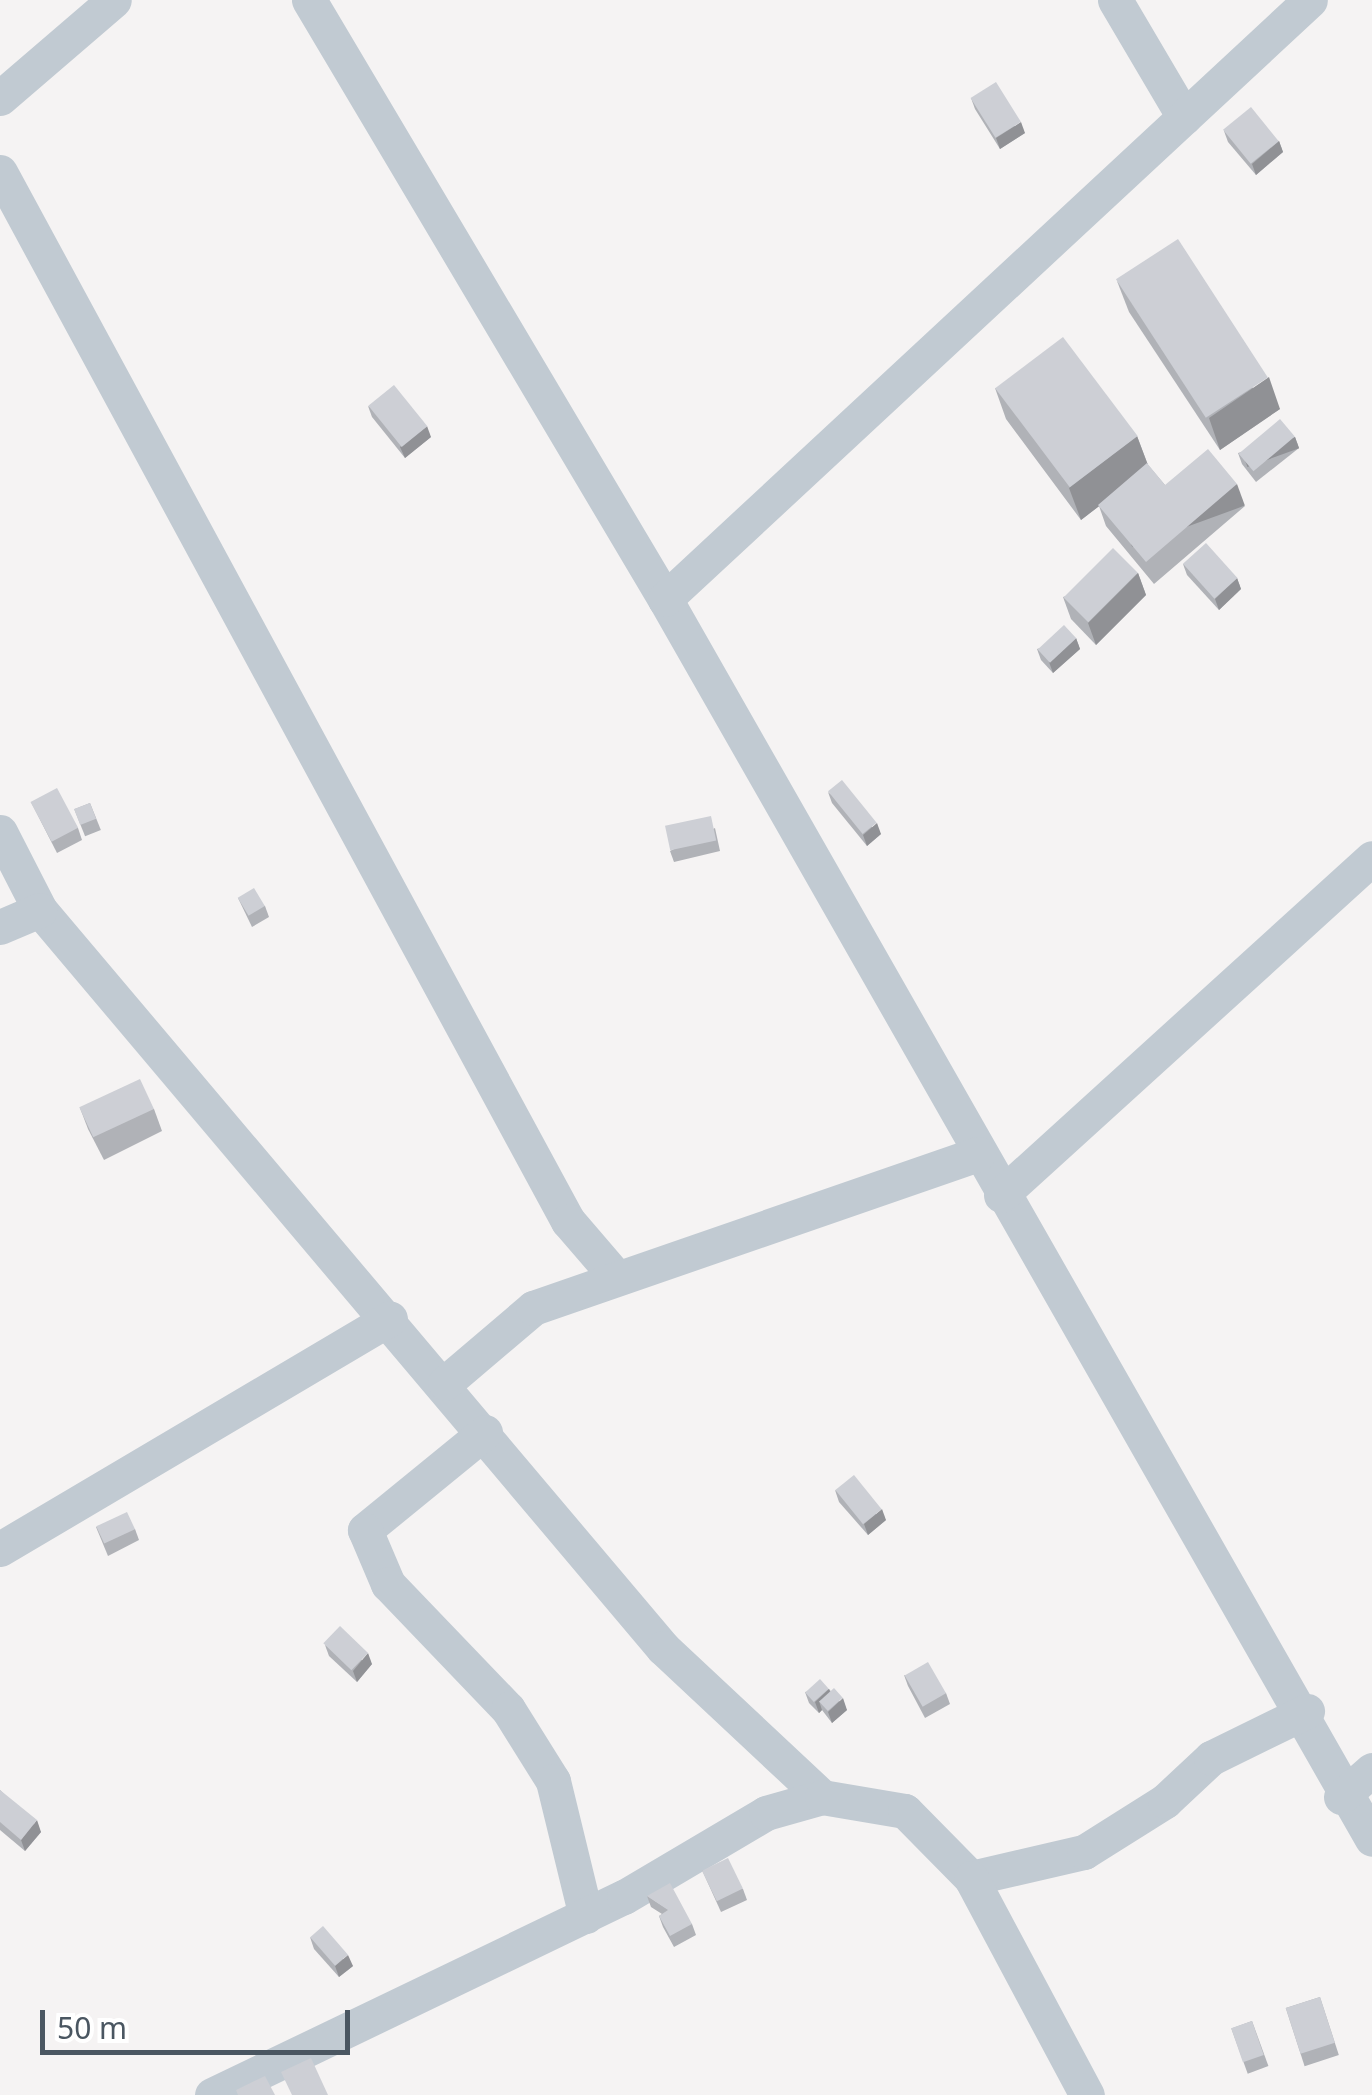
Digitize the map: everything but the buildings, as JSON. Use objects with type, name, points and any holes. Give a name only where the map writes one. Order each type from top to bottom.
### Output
[{"type":"street","points":[[0,98],[114,0]]},
{"type":"street","points":[[310,0],[664,600],[1001,1195],[1306,1711],[1341,1797],[1372,1840]]},
{"type":"street","points":[[1115,0],[1184,117]]},
{"type":"street","points":[[664,600],[1310,0]]},
{"type":"street","points":[[0,172],[568,1221],[617,1278]]},
{"type":"street","points":[[0,832],[40,910],[390,1318],[662,1648],[822,1797]]},
{"type":"street","points":[[1001,1195],[1372,858]]},
{"type":"street","points":[[0,928],[40,910]]},
{"type":"street","points":[[445,1384],[534,1308],[978,1154]]},
{"type":"street","points":[[0,1549],[390,1318]]},
{"type":"street","points":[[485,1432],[365,1530],[388,1584],[508,1709],[553,1781],[586,1916]]},
{"type":"street","points":[[971,1878],[1084,1852],[1165,1801],[1211,1758],[1306,1711]]},
{"type":"street","points":[[1341,1797],[1372,1770]]},
{"type":"street","points":[[212,2095],[586,1916],[766,1812],[822,1797],[905,1811],[971,1878],[1086,2095]]}]
